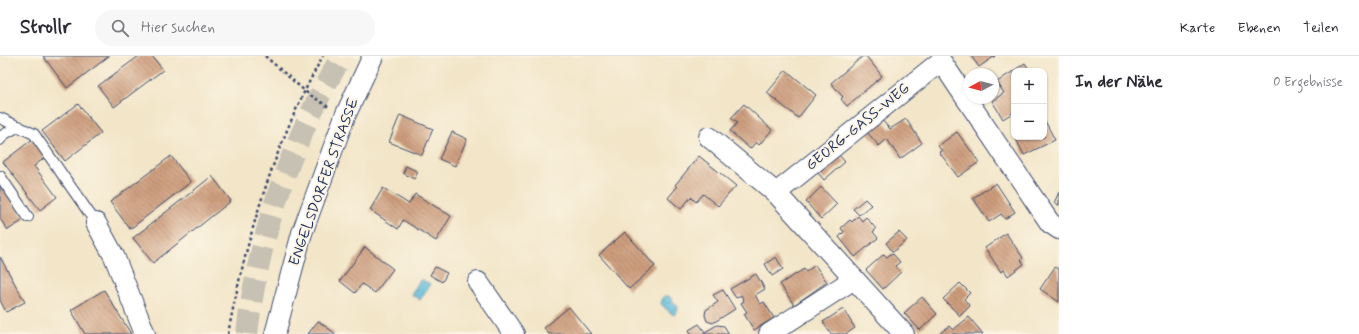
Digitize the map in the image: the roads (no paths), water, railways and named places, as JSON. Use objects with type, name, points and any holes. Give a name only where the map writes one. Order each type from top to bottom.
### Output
[{"type":"street","name":"ENGELSDORFER STRASSE","points":[[275,334],[302,233],[345,116],[373,56]]},
{"type":"street","name":"GEORG-GASS-WEG","points":[[776,193],[941,61],[1050,222],[1059,229]]},
{"type":"street","points":[[709,137],[776,193],[904,334]]},
{"type":"street","points":[[96,223],[114,256],[145,334]]},
{"type":"street","points":[[769,334],[854,279]]},
{"type":"street","points":[[478,282],[514,334]]},
{"type":"lane","points":[[0,118],[34,134],[96,223]]},
{"type":"lane","points":[[0,140],[3,135],[19,126]]},
{"type":"lane","points":[[0,176],[28,217]]},
{"type":"water","points":[[421,279],[430,284],[420,300],[411,294]]},
{"type":"water","points":[[669,296],[678,307],[677,313],[673,315],[661,304],[663,297]]},
{"type":"tunnel","points":[[247,334],[259,261],[268,226],[280,190],[292,155],[307,121],[342,56]]}]
